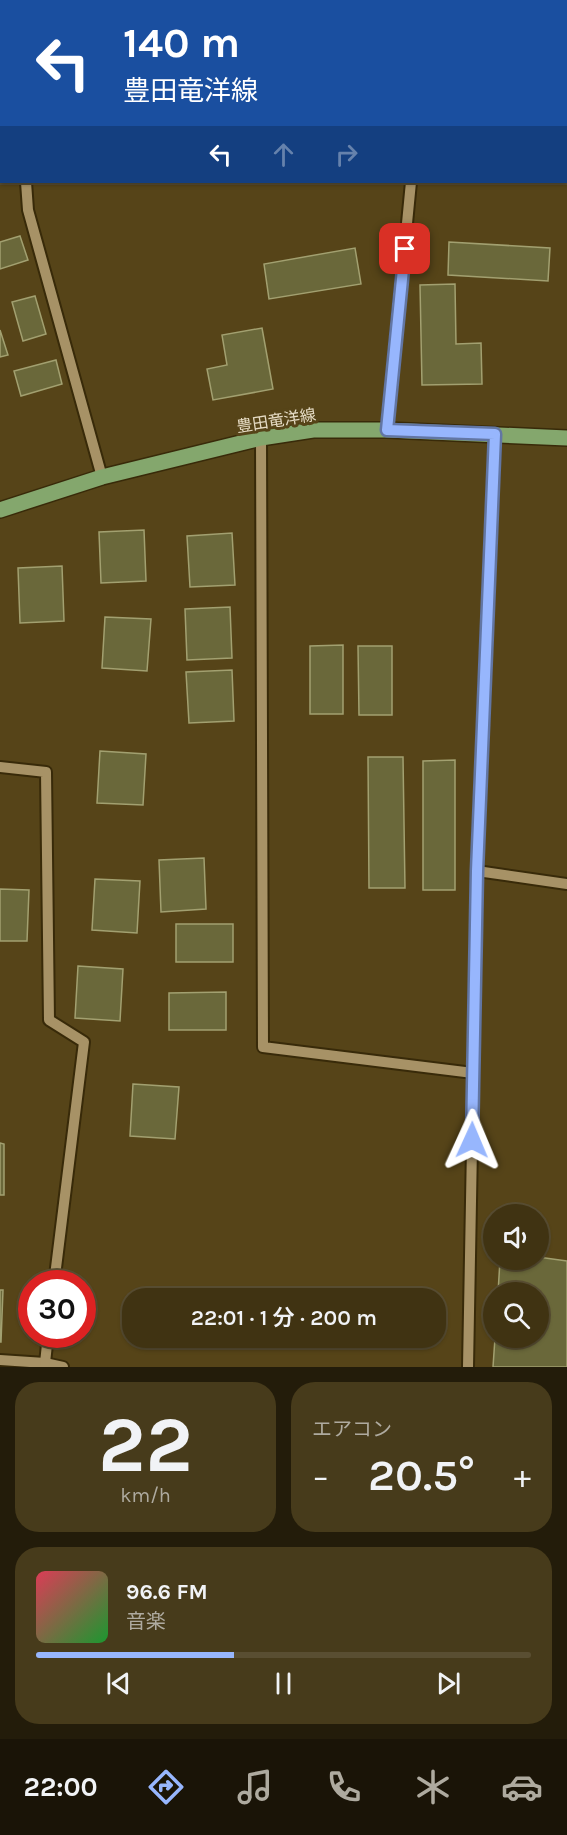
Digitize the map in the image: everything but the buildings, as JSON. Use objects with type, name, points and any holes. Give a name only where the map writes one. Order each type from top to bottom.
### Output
[{"type":"main road","name":"豊田竜洋線","points":[[0,510],[102,477],[261,438],[313,430],[387,430],[567,438]]},
{"type":"street","points":[[26,183],[28,210],[102,477]]},
{"type":"street","points":[[387,430],[411,183]]},
{"type":"street","points":[[468,1367],[477,871],[495,434]]},
{"type":"street","points":[[261,438],[263,1047],[473,1073]]},
{"type":"street","points":[[0,767],[46,772],[49,1020],[84,1042],[56,1270]]},
{"type":"street","points":[[477,871],[567,884]]},
{"type":"street","points":[[45,1363],[47,1348]]},
{"type":"street","points":[[0,1360],[45,1363],[63,1367]]},
{"type":"route","points":[[405,249],[387,430],[495,434],[477,871],[472,1140]]}]
